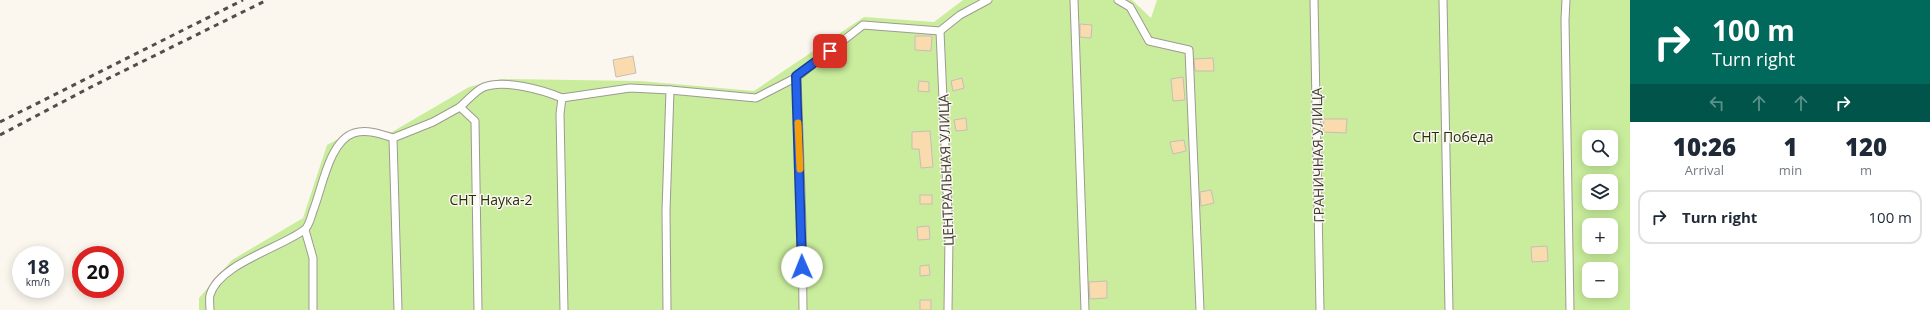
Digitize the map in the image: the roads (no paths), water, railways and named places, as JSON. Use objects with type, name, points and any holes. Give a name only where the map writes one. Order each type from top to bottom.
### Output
[{"type":"lane","points":[[210,310],[210,295],[221,278],[243,263],[305,230],[317,202],[327,169],[340,143],[354,133],[375,132],[393,138],[433,122],[460,107],[483,87],[500,84],[548,92],[562,98],[630,88],[756,98],[796,76],[863,26],[940,30],[960,15],[988,0]]},
{"type":"lane","points":[[1074,0],[1084,310]]},
{"type":"lane","points":[[1118,0],[1130,6],[1149,41],[1189,50],[1200,310]]},
{"type":"lane","name":"ГРАНИЧНАЯ УЛИЦА","points":[[1314,0],[1320,310]]},
{"type":"lane","points":[[1443,0],[1450,310]]},
{"type":"lane","points":[[1566,0],[1565,20],[1570,310]]},
{"type":"lane","name":"ЦЕНТРАЛЬНАЯ УЛИЦА","points":[[940,30],[949,237],[948,310]]},
{"type":"lane","points":[[796,76],[802,224],[803,310]]},
{"type":"lane","points":[[667,310],[666,210],[670,90]]},
{"type":"lane","points":[[562,98],[560,114],[564,310]]},
{"type":"lane","points":[[460,107],[475,121],[478,310]]},
{"type":"lane","points":[[393,138],[398,310]]},
{"type":"lane","points":[[305,230],[313,258],[313,310]]},
{"type":"railway","points":[[0,122],[243,0]]},
{"type":"railway","points":[[0,135],[91,87],[267,0]]},
{"type":"park label","name":"СНТ Победа","points":[[1453,137]]},
{"type":"park label","name":"СНТ Наука-2","points":[[491,200]]}]
